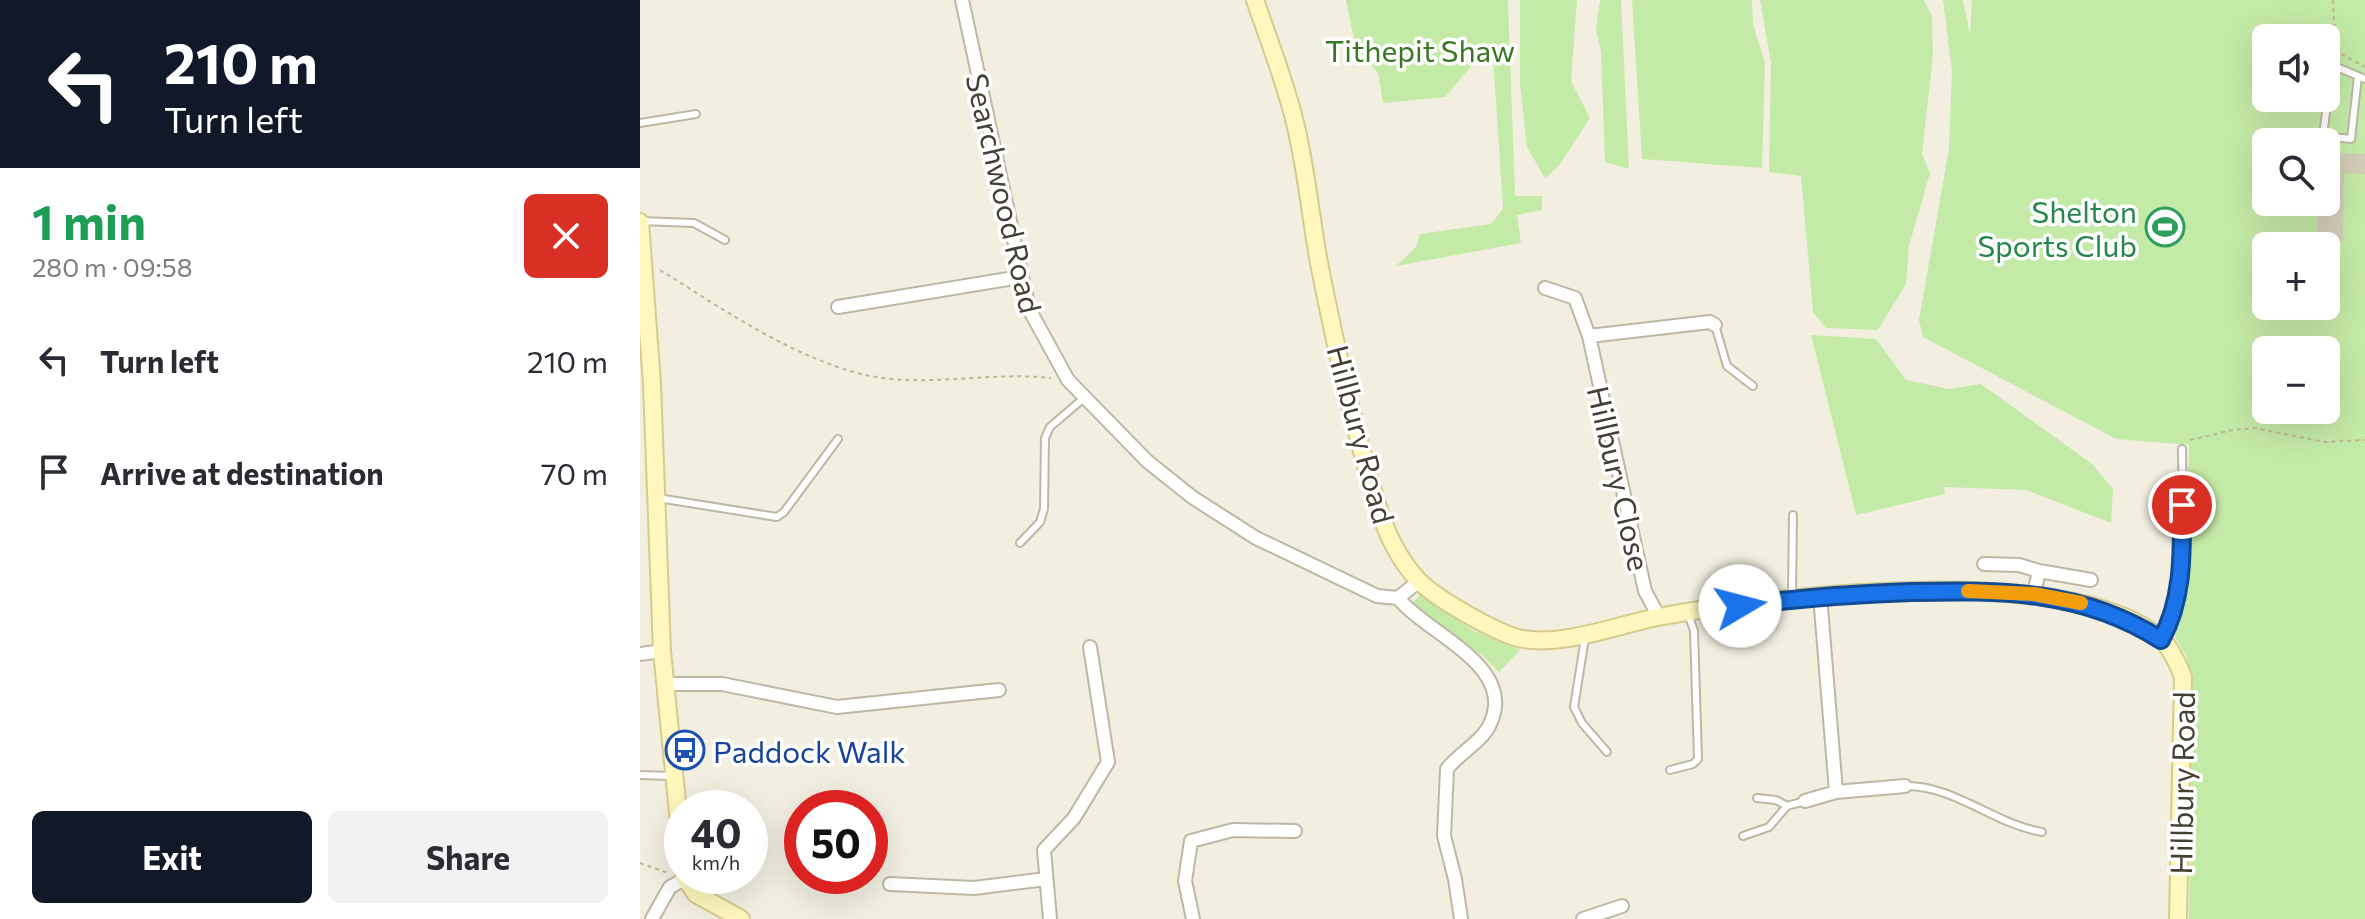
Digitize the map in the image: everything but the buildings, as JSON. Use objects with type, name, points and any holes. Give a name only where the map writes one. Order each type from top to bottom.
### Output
[{"type":"main road","name":"Hillbury Road","points":[[1255,0],[1294,116],[1345,387],[1374,497],[1391,539],[1419,581],[1483,622],[1519,638],[1571,638],[1659,617],[1820,595],[1970,591],[2034,594],[2081,603],[2129,620],[2161,640],[2175,658],[2183,677],[2178,919]]},
{"type":"main road","points":[[640,222],[662,651],[676,790]]},
{"type":"main road","points":[[696,894],[741,919]]},
{"type":"street","name":"Searchwood Road","points":[[962,0],[1020,277],[1029,309],[1068,380],[1147,461],[1192,497],[1256,538],[1377,596],[1398,598]]},
{"type":"street","points":[[838,307],[1020,277]]},
{"type":"street","name":"Hillbury Close","points":[[1545,288],[1575,298],[1589,336],[1645,591],[1659,617]]},
{"type":"street","points":[[1589,336],[1710,322],[1715,325]]},
{"type":"street","points":[[1984,564],[2019,565],[2091,580]]},
{"type":"street","points":[[2034,594],[2039,571]]},
{"type":"street","points":[[1419,581],[1410,592],[1398,598],[1411,615],[1475,659],[1490,677],[1495,701],[1490,724],[1447,769],[1444,836],[1461,919]]},
{"type":"street","points":[[1820,595],[1836,792]]},
{"type":"street","points":[[1050,919],[1044,850],[1074,818],[1108,762],[1090,647]]},
{"type":"street","points":[[640,654],[662,651]]},
{"type":"street","points":[[666,684],[722,684],[837,707],[999,690]]},
{"type":"street","points":[[1805,801],[1836,792],[1905,786]]},
{"type":"street","points":[[1193,919],[1185,881],[1191,841],[1233,830],[1295,831]]},
{"type":"street","points":[[890,884],[974,888],[1046,879]]},
{"type":"street","points":[[652,919],[666,894]]},
{"type":"street","points":[[1583,919],[1622,906]]},
{"type":"lane","points":[[2332,65],[2361,77],[2351,139],[2323,136],[2332,65]]},
{"type":"lane","points":[[640,123],[696,114]]},
{"type":"lane","points":[[640,222],[694,223],[725,240]]},
{"type":"lane","points":[[1715,325],[1727,366],[1753,386]]},
{"type":"lane","points":[[1020,543],[1040,522],[1044,509],[1045,438],[1050,427],[1084,398]]},
{"type":"lane","points":[[654,498],[777,517],[784,512],[838,439]]},
{"type":"lane","points":[[2161,640],[2172,620],[2182,561],[2182,449]]},
{"type":"lane","points":[[1792,599],[1793,515]]},
{"type":"lane","points":[[1670,770],[1693,764],[1698,759],[1694,631],[1688,613]]},
{"type":"lane","points":[[1586,635],[1574,707],[1582,723],[1607,752]]},
{"type":"lane","points":[[640,775],[675,776]]},
{"type":"lane","points":[[1905,786],[1925,785],[2023,829],[2042,832]]},
{"type":"lane","points":[[1757,798],[1776,800],[1787,806]]},
{"type":"lane","points":[[1743,836],[1769,827],[1787,806],[1805,801]]},
{"type":"path","points":[[2333,0],[2335,46],[2343,55],[2365,67]]},
{"type":"path","points":[[643,260],[762,332],[800,351],[863,374],[935,380],[1025,376],[1068,380]]},
{"type":"path","points":[[2182,449],[2190,440],[2254,428],[2325,442],[2365,440]]},
{"type":"path","points":[[640,863],[664,871]]},
{"type":"green space","name":"Tithepit Shaw","points":[[1346,0],[1508,0],[1515,196],[1542,196],[1542,210],[1517,215],[1521,243],[1396,266],[1416,247],[1420,234],[1491,224],[1503,209],[1493,56],[1479,57],[1445,97],[1383,103],[1378,73],[1356,49]]},
{"type":"green space","points":[[1520,0],[1577,0],[1571,81],[1590,118],[1558,167],[1545,178],[1527,147],[1520,84]]},
{"type":"green space","name":"Tithepit Shaw","points":[[1600,0],[1621,0],[1629,169],[1605,162],[1601,52],[1596,30]]},
{"type":"green space","points":[[1632,0],[1752,0],[1753,24],[1765,63],[1762,168],[1642,159]]},
{"type":"green space","points":[[1760,0],[1924,0],[1932,16],[1933,56],[1922,154],[1930,173],[1909,246],[1906,284],[1878,330],[1826,328],[1813,312],[1801,176],[1769,172],[1771,63]]},
{"type":"green space","points":[[1943,0],[1963,0],[1970,35],[1972,0],[2365,0],[2365,919],[2189,919],[2192,679],[2186,656],[2175,637],[2185,594],[2189,445],[2116,439],[1923,337],[1919,320],[1949,148],[1952,71]]},
{"type":"green space","points":[[1811,335],[1876,339],[1906,380],[1949,389],[1981,384],[2092,464],[2113,489],[2111,523],[2026,490],[1944,487],[1945,494],[1856,515]]},
{"type":"green space","points":[[1420,595],[1472,630],[1520,650],[1499,672],[1483,656],[1416,610],[1412,603]]},
{"type":"slow traffic","points":[[1968,591],[2034,594],[2081,603]]},
{"type":"place","name":"Shelton Sports Club","points":[[2165,227]]},
{"type":"place","name":"Paddock Walk","points":[[685,750]]},
{"type":"route","points":[[1740,606],[1820,595],[1970,591],[2034,594],[2081,603],[2129,620],[2161,640],[2172,620],[2177,595],[2182,561],[2182,505]]}]
